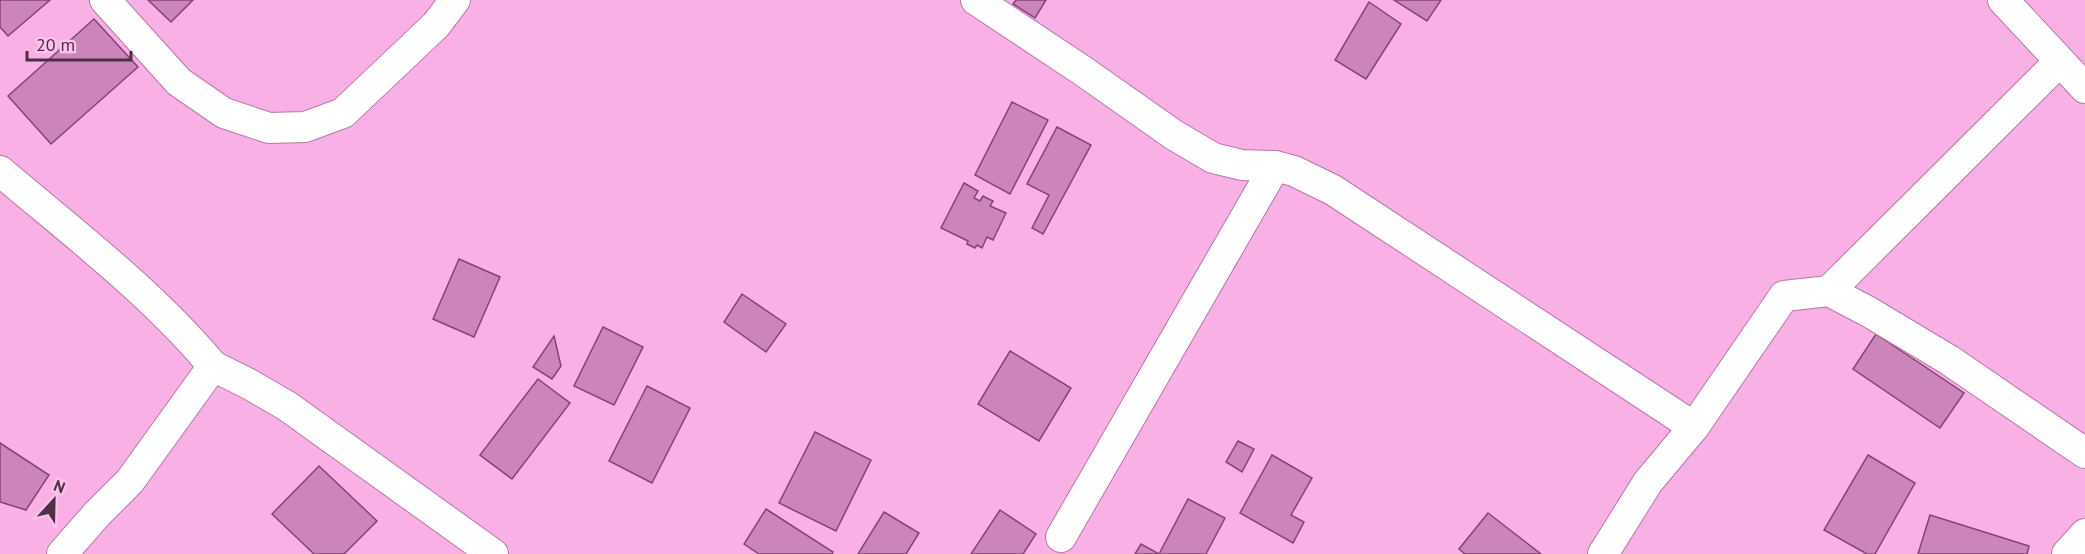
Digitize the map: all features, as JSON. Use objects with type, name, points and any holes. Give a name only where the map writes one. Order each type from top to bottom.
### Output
[{"type":"street","points":[[105,0],[179,82],[224,113],[269,128],[305,128],[343,113],[436,25],[455,0]]},
{"type":"street","points":[[976,0],[1083,70],[1174,135],[1213,158],[1242,165],[1275,166],[1294,171],[1333,190],[1694,427]]},
{"type":"street","points":[[2003,0],[2085,88]]},
{"type":"street","points":[[1828,291],[2059,62]]},
{"type":"street","points":[[1061,537],[1275,166]]},
{"type":"street","points":[[0,171],[138,288],[187,335],[213,366],[287,406],[493,554]]},
{"type":"street","points":[[1603,554],[1648,482],[1694,427],[1784,296],[1828,291],[1869,312],[1949,360],[2085,453]]},
{"type":"street","points":[[62,554],[130,481],[213,366]]},
{"type":"street","points":[[2067,554],[2085,534]]},
{"type":"building","points":[[0,0],[50,0],[8,36],[0,27]]},
{"type":"building","points":[[148,0],[193,0],[171,22]]},
{"type":"building","points":[[1016,0],[1046,0],[1035,18],[1013,4]]},
{"type":"building","points":[[1394,0],[1441,0],[1427,21]]},
{"type":"building","points":[[1369,2],[1401,24],[1366,79],[1335,60]]},
{"type":"building","points":[[94,19],[138,67],[51,144],[8,96]]},
{"type":"building","points":[[1012,102],[1048,120],[1010,194],[975,175]]},
{"type":"building","points":[[1057,127],[1091,145],[1043,234],[1032,228],[1049,195],[1027,184]]},
{"type":"building","points":[[964,183],[978,191],[974,198],[980,201],[983,196],[993,201],[990,206],[1006,213],[993,240],[987,237],[982,248],[977,245],[975,248],[967,244],[968,241],[941,228]]},
{"type":"building","points":[[459,259],[500,277],[474,337],[433,319]]},
{"type":"building","points":[[742,294],[786,324],[766,352],[724,322]]},
{"type":"building","points":[[603,327],[643,347],[614,405],[574,386]]},
{"type":"building","points":[[1876,334],[1964,393],[1940,428],[1853,369]]},
{"type":"building","points":[[554,336],[561,366],[552,379],[533,367]]},
{"type":"building","points":[[1010,351],[1071,388],[1039,441],[978,404]]},
{"type":"building","points":[[538,379],[570,403],[512,479],[480,455]]},
{"type":"building","points":[[647,386],[690,408],[652,483],[609,461]]},
{"type":"building","points":[[815,432],[871,460],[836,531],[779,503]]},
{"type":"building","points":[[1238,441],[1254,449],[1242,472],[1226,462]]},
{"type":"building","points":[[0,443],[49,475],[26,510],[0,502]]},
{"type":"building","points":[[1272,455],[1312,478],[1291,515],[1304,522],[1293,543],[1240,513]]},
{"type":"building","points":[[1868,455],[1915,483],[1875,554],[1867,554],[1824,530]]},
{"type":"building","points":[[319,466],[377,521],[344,554],[314,554],[272,514]]},
{"type":"building","points":[[1188,499],[1225,518],[1206,554],[1159,554]]},
{"type":"building","points":[[766,509],[833,552],[832,554],[759,554],[744,544]]},
{"type":"building","points":[[1000,510],[1036,534],[1023,554],[971,554]]},
{"type":"building","points":[[884,512],[919,533],[906,554],[858,554]]},
{"type":"building","points":[[1488,513],[1541,554],[1465,554],[1459,549]]},
{"type":"building","points":[[1930,515],[2029,546],[2027,554],[1918,554]]},
{"type":"building","points":[[1141,544],[1159,554],[1135,554]]}]
